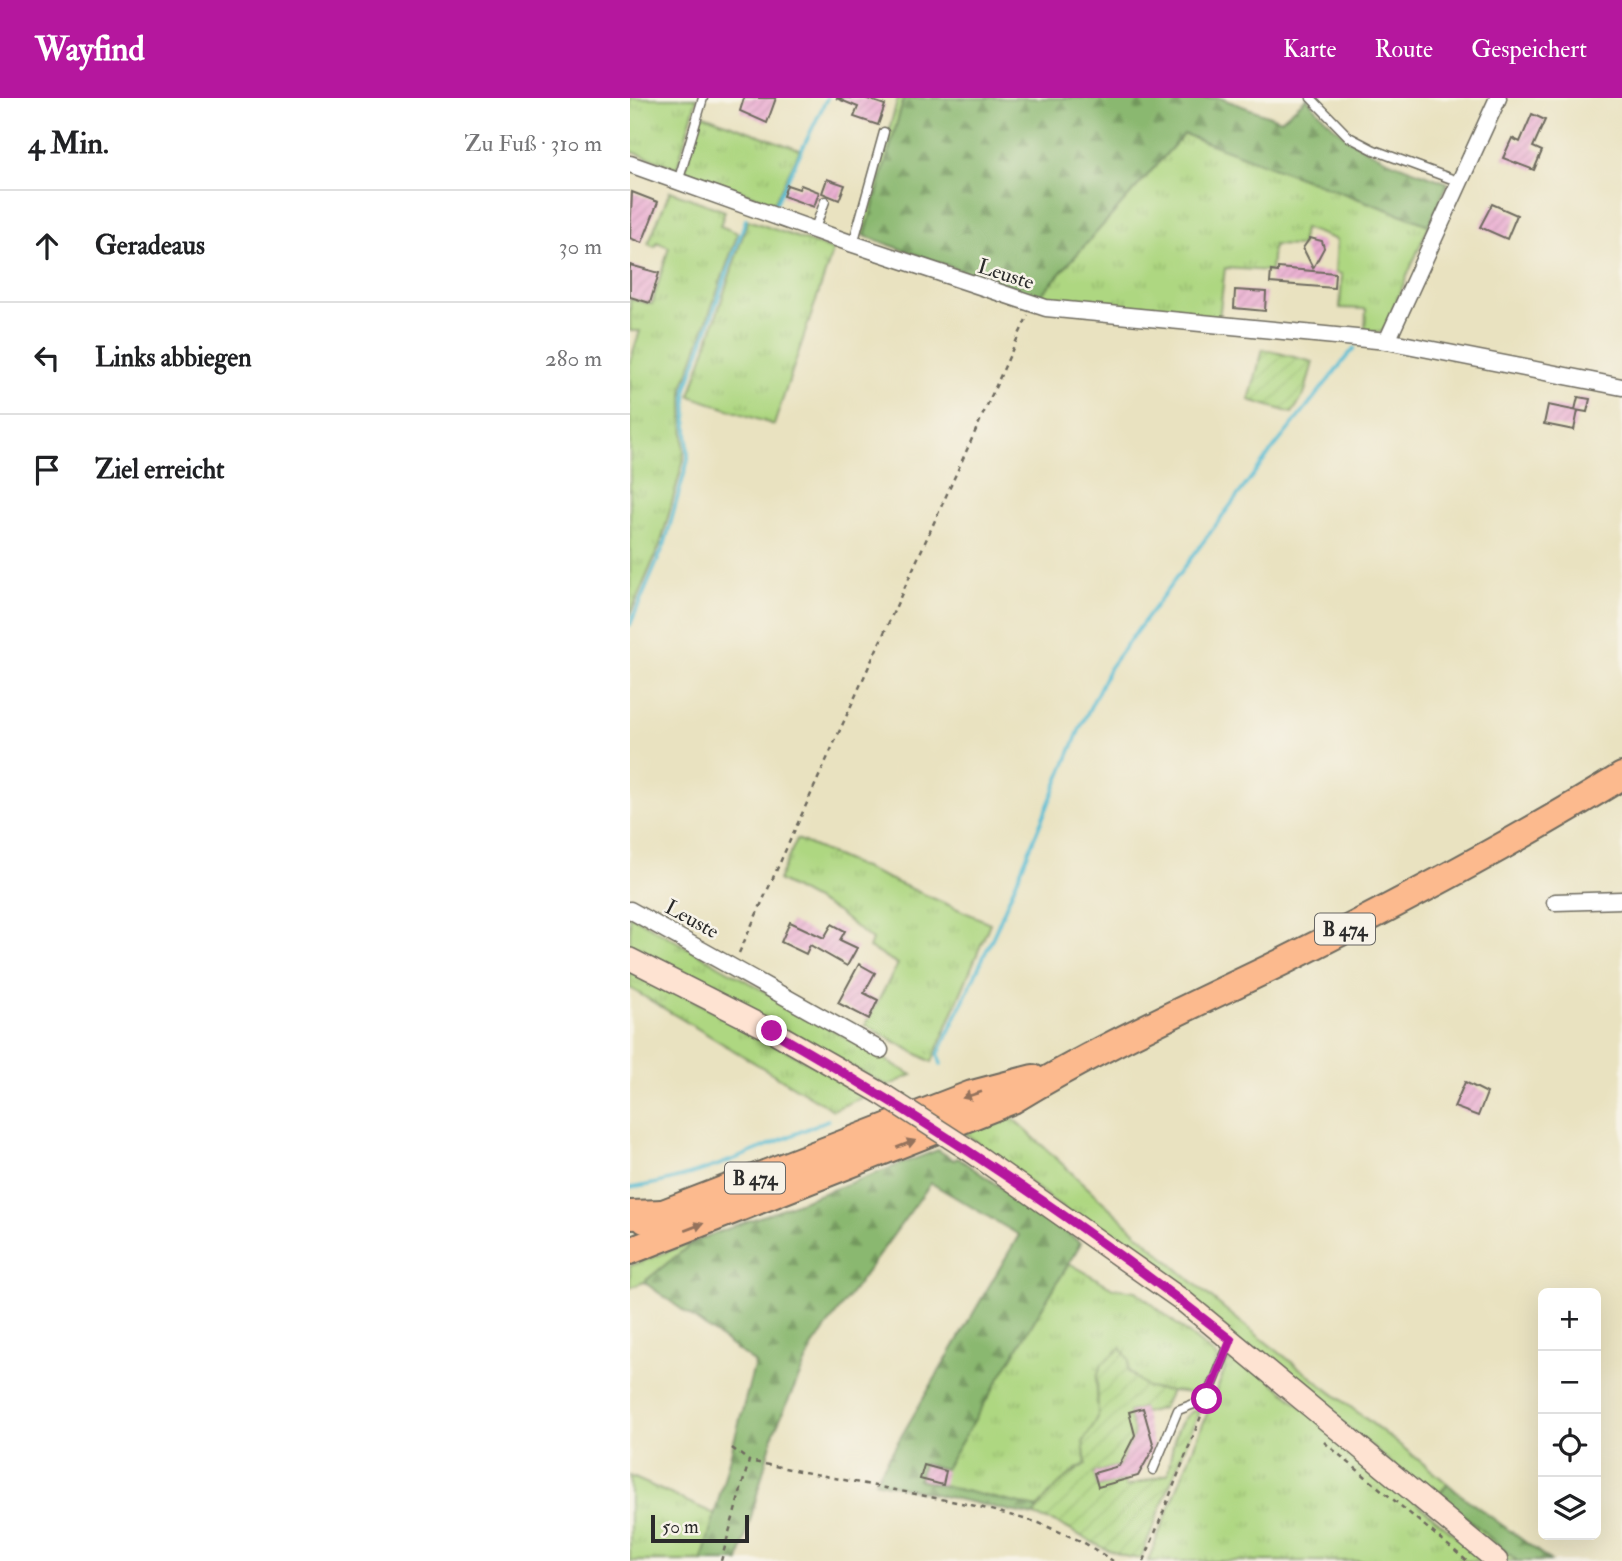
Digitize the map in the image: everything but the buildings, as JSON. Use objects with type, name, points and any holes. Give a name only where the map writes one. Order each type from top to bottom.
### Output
[{"type":"highway","name":"B 474","points":[[630,1251],[1013,1100],[1061,1070],[1310,948],[1573,806],[1622,775]]},
{"type":"highway","name":"B 474","points":[[630,1225],[972,1094],[1061,1070]]},
{"type":"highway","points":[[630,1215],[664,1214]]},
{"type":"main road","points":[[630,959],[772,1031],[878,1092],[972,1152],[1105,1244],[1231,1340],[1497,1561]]},
{"type":"street","points":[[1387,341],[1498,98]]},
{"type":"street","name":"Leuste","points":[[630,164],[814,231],[1033,305],[1182,323],[1387,341],[1622,387]]},
{"type":"street","points":[[1555,902],[1622,900]]},
{"type":"street","name":"Leuste","points":[[630,909],[880,1050]]},
{"type":"lane","points":[[678,182],[703,98]]},
{"type":"lane","points":[[1311,98],[1349,137],[1374,150],[1460,182]]},
{"type":"lane","points":[[853,244],[884,132]]},
{"type":"lane","points":[[814,231],[825,201]]},
{"type":"lane","points":[[1153,1470],[1178,1410],[1207,1399],[1231,1340]]},
{"type":"path","points":[[733,966],[1033,305]]},
{"type":"path","points":[[1144,1561],[1207,1399]]},
{"type":"path","points":[[732,1448],[749,1461],[976,1506],[1039,1522],[1083,1542],[1113,1561]]},
{"type":"path","points":[[721,1561],[749,1461]]},
{"type":"green space","points":[[630,98],[697,98],[677,168],[630,151]]},
{"type":"green space","points":[[898,98],[904,98],[865,236],[860,234]]},
{"type":"green space","points":[[904,98],[1220,98],[1281,120],[1307,98],[1338,130],[1370,152],[1448,183],[1429,225],[1184,134],[1038,298],[865,236]]},
{"type":"green space","points":[[701,114],[800,150],[774,203],[685,171]]},
{"type":"green space","points":[[1184,134],[1429,225],[1383,332],[1365,331],[1366,309],[1340,308],[1342,274],[1335,273],[1337,240],[1304,228],[1301,246],[1273,245],[1271,271],[1225,268],[1219,319],[1038,298]]},
{"type":"green space","points":[[670,191],[725,211],[720,226],[738,233],[683,388],[684,459],[661,543],[630,615],[630,361],[640,331],[630,331],[630,299],[652,304],[669,247],[657,242],[655,247],[648,244]]},
{"type":"green space","points":[[748,220],[833,250],[774,425],[690,396]]},
{"type":"green space","points":[[1263,349],[1313,362],[1304,395],[1292,413],[1249,400]]},
{"type":"green space","points":[[797,839],[990,923],[932,1062],[865,1025],[898,964],[869,948],[872,940],[837,912],[778,880]]},
{"type":"green space","points":[[630,915],[912,1075],[888,1086],[630,950]]},
{"type":"green space","points":[[630,966],[865,1093],[861,1098],[833,1110],[630,988]]},
{"type":"green space","points":[[1005,1111],[1197,1286],[1448,1484],[1439,1494],[1517,1561],[1508,1561],[1364,1440],[960,1129]]},
{"type":"green space","points":[[938,1150],[954,1160],[958,1158],[1081,1243],[945,1469],[923,1464],[918,1480],[1037,1508],[1034,1516],[875,1481],[1019,1235],[931,1183],[813,1346],[774,1432],[739,1561],[702,1561],[755,1363],[644,1282],[695,1241]]},
{"type":"green space","points":[[695,1241],[644,1282],[630,1288],[630,1266]]},
{"type":"green space","points":[[1069,1263],[1113,1288],[1136,1291],[1218,1358],[1205,1394],[1148,1389],[1128,1370],[1129,1360],[1121,1348],[1097,1377],[1098,1416],[1085,1442],[1086,1464],[1076,1469],[1037,1508],[918,1481],[923,1464],[945,1468]]},
{"type":"green space","points":[[1121,1348],[1129,1360],[1128,1371],[1148,1388],[1171,1391],[1163,1408],[1144,1413],[1142,1408],[1129,1412],[1135,1435],[1119,1466],[1094,1473],[1098,1487],[1124,1480],[1126,1487],[1168,1474],[1173,1445],[1180,1426],[1192,1412],[1200,1409],[1141,1558],[1112,1552],[1058,1524],[1034,1516],[1057,1487],[1086,1464],[1083,1442],[1098,1418],[1097,1377],[1102,1364]]},
{"type":"green space","points":[[1231,1361],[1250,1363],[1486,1561],[1148,1561],[1225,1369],[1223,1366]]},
{"type":"green space","points":[[630,1476],[715,1514],[702,1561],[630,1561]]},
{"type":"green space","points":[[1448,1484],[1551,1561],[1517,1561],[1439,1494]]},
{"type":"waterway","points":[[776,203],[827,98]]},
{"type":"waterway","points":[[630,625],[665,543],[688,460],[686,389],[746,219]]},
{"type":"waterway","points":[[941,1064],[938,1055],[996,930],[1081,726],[1110,667],[1265,459],[1354,348]]},
{"type":"waterway","points":[[630,1188],[655,1184],[706,1169],[828,1120]]},
{"type":"route","points":[[772,1031],[878,1092],[972,1152],[1072,1220],[1182,1300],[1231,1340],[1207,1399]]}]
